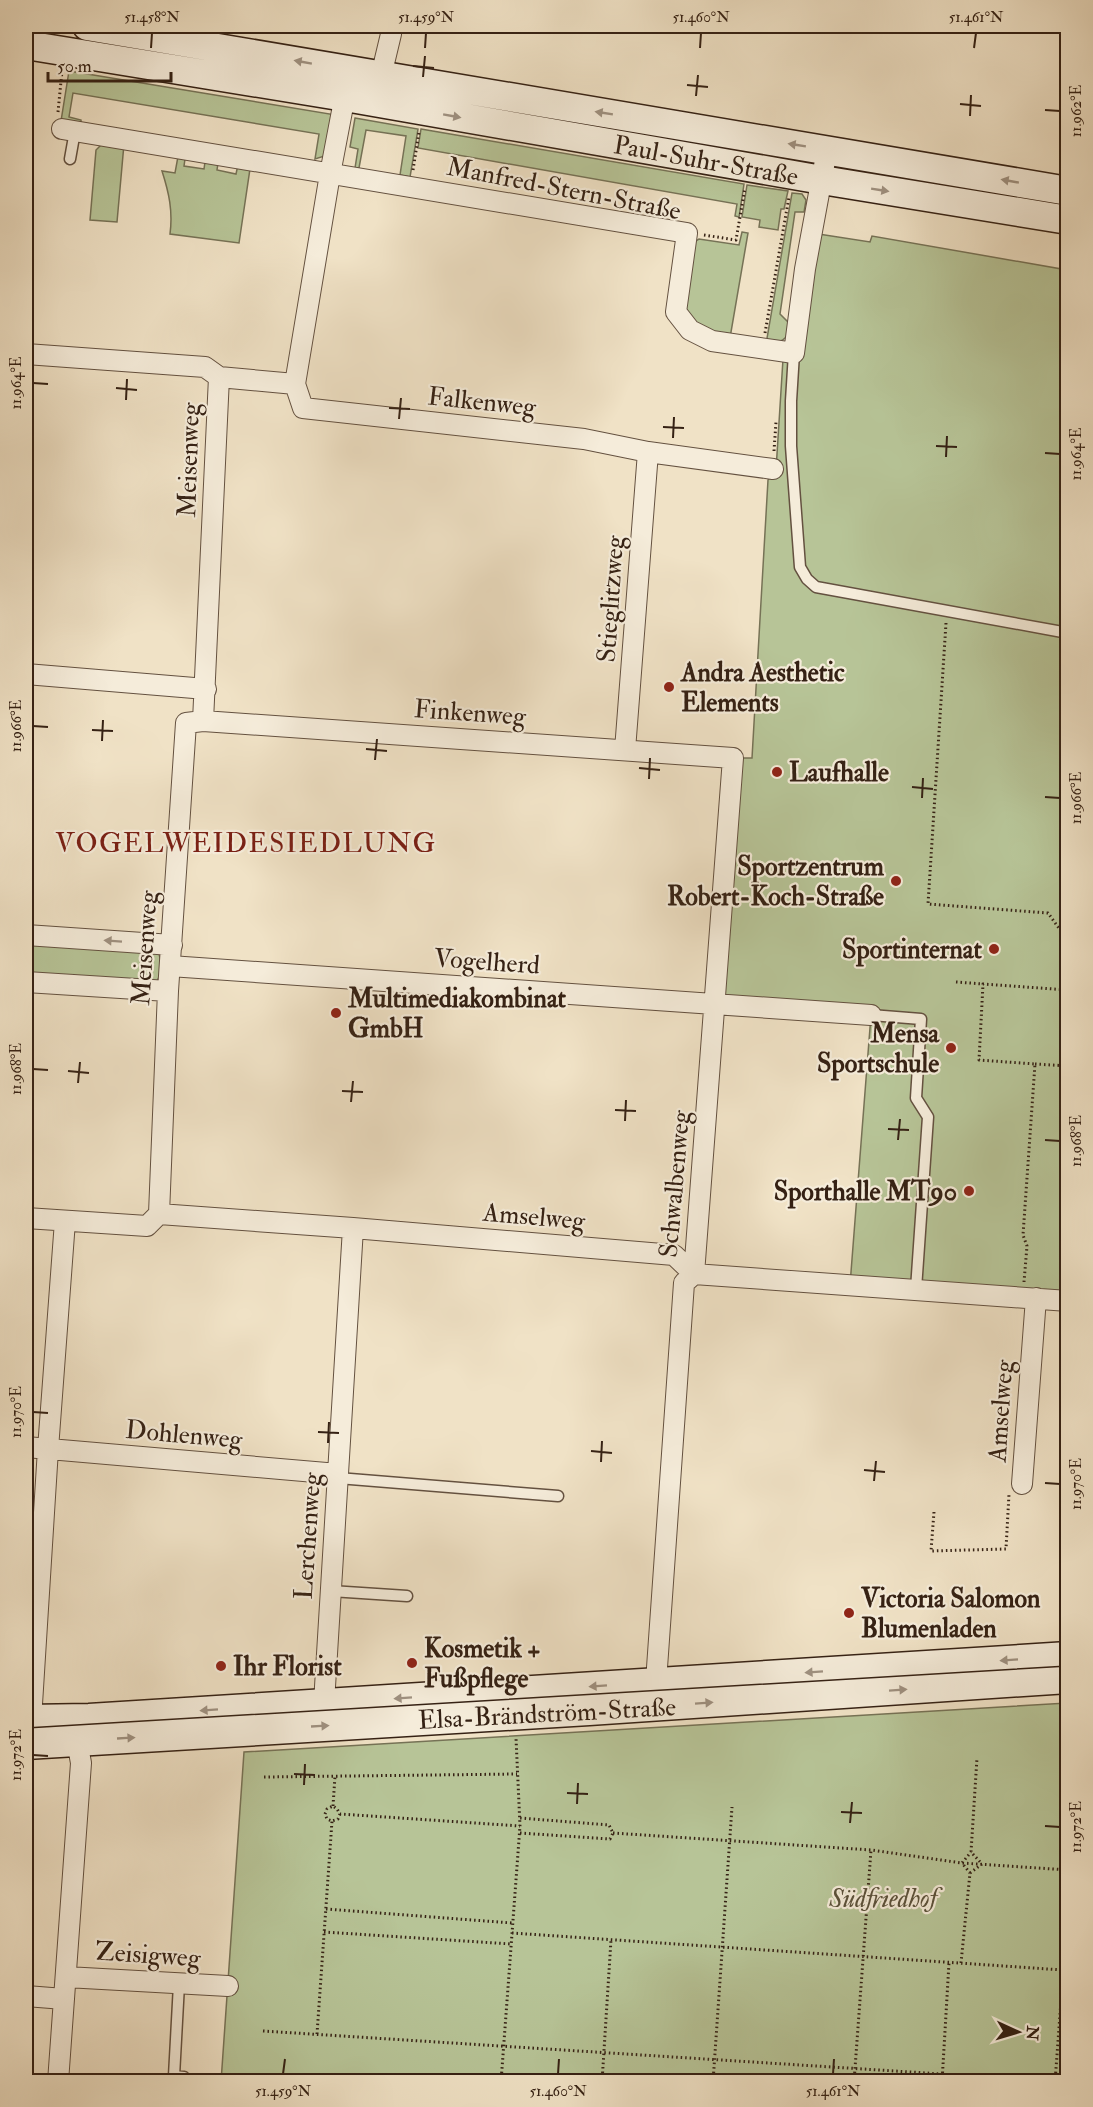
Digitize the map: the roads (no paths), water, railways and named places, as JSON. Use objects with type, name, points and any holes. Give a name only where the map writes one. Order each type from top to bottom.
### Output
[{"type":"street","name":"Paul-Suhr-Straße","points":[[87,26],[348,84],[822,180],[1068,220]]},
{"type":"street","points":[[381,76],[391,34]]},
{"type":"street","name":"Paul-Suhr-Straße","points":[[26,45],[348,84],[381,76],[1068,191]]},
{"type":"street","points":[[26,354],[205,367],[219,377],[295,384],[330,174],[348,84]]},
{"type":"street","name":"Manfred-Stern-Straße","points":[[68,130],[687,233],[676,312],[690,330],[712,341],[794,353]]},
{"type":"street","points":[[794,353],[805,269],[827,150]]},
{"type":"street","name":"Meisenweg","points":[[159,1214],[168,991],[186,723],[203,721],[206,689],[219,377]]},
{"type":"street","name":"Falkenweg","points":[[295,384],[303,408],[584,439],[648,452],[773,469]]},
{"type":"street","name":"Stieglitzweg","points":[[626,750],[648,452]]},
{"type":"street","points":[[26,674],[206,689]]},
{"type":"street","name":"Finkenweg","points":[[203,721],[733,758]]},
{"type":"street","name":"Schwalbenweg","points":[[656,1682],[684,1283],[694,1274],[733,758]]},
{"type":"street","points":[[26,935],[172,945]]},
{"type":"street","name":"Vogelherd","points":[[170,966],[871,1015]]},
{"type":"street","points":[[26,982],[168,991]]},
{"type":"street","name":"Amselweg","points":[[26,1218],[147,1226],[159,1214],[353,1228],[674,1255],[694,1274]]},
{"type":"street","points":[[27,1728],[65,1221]]},
{"type":"street","name":"Lerchenweg","points":[[324,1703],[353,1228]]},
{"type":"street","points":[[694,1274],[1068,1301]]},
{"type":"street","name":"Amselweg","points":[[1022,1484],[1029,1298]]},
{"type":"street","name":"Dohlenweg","points":[[26,1447],[338,1476]]},
{"type":"street","name":"Elsa-Brändström-Straße","points":[[27,1728],[89,1718],[1068,1656]]},
{"type":"street","name":"Elsa-Brändström-Straße","points":[[27,1728],[77,1741],[1068,1679]]},
{"type":"street","points":[[58,2082],[81,1763],[77,1741]]},
{"type":"street","name":"Zeisigweg","points":[[66,1977],[228,1986]]},
{"type":"street","points":[[26,1996],[64,1999]]},
{"type":"lane","points":[[68,130],[70,159]]},
{"type":"lane","points":[[794,353],[791,446],[800,567],[807,579],[816,587],[1068,633]]},
{"type":"lane","points":[[871,1015],[921,1019],[916,1098],[928,1118],[916,1289]]},
{"type":"lane","points":[[338,1476],[558,1496]]},
{"type":"lane","points":[[331,1592],[407,1596]]},
{"type":"lane","points":[[179,1984],[174,2076],[184,2077]]},
{"type":"tram line","points":[[26,1728],[1068,1666]]},
{"type":"place","name":"Andra Aesthetic Elements","points":[[669,687]]},
{"type":"place","name":"Laufhalle","points":[[777,772]]},
{"type":"place","name":"Sportzentrum Robert-Koch-Straße","points":[[896,881]]},
{"type":"place","name":"Sportinternat","points":[[994,949]]},
{"type":"place","name":"Multimediakombinat GmbH","points":[[336,1013]]},
{"type":"place","name":"Mensa Sportschule","points":[[951,1048]]},
{"type":"place","name":"Sporthalle MT90","points":[[969,1191]]},
{"type":"place","name":"Victoria Salomon Blumenladen","points":[[849,1613]]},
{"type":"place","name":"Kosmetik + Fußpflege","points":[[412,1663]]},
{"type":"place","name":"Ihr Florist","points":[[221,1666]]},
{"type":"district","name":"VOGELWEIDESIEDLUNG","points":[[246,843]]},
{"type":"park label","name":"Südfriedhof","points":[[883,1898]]}]
